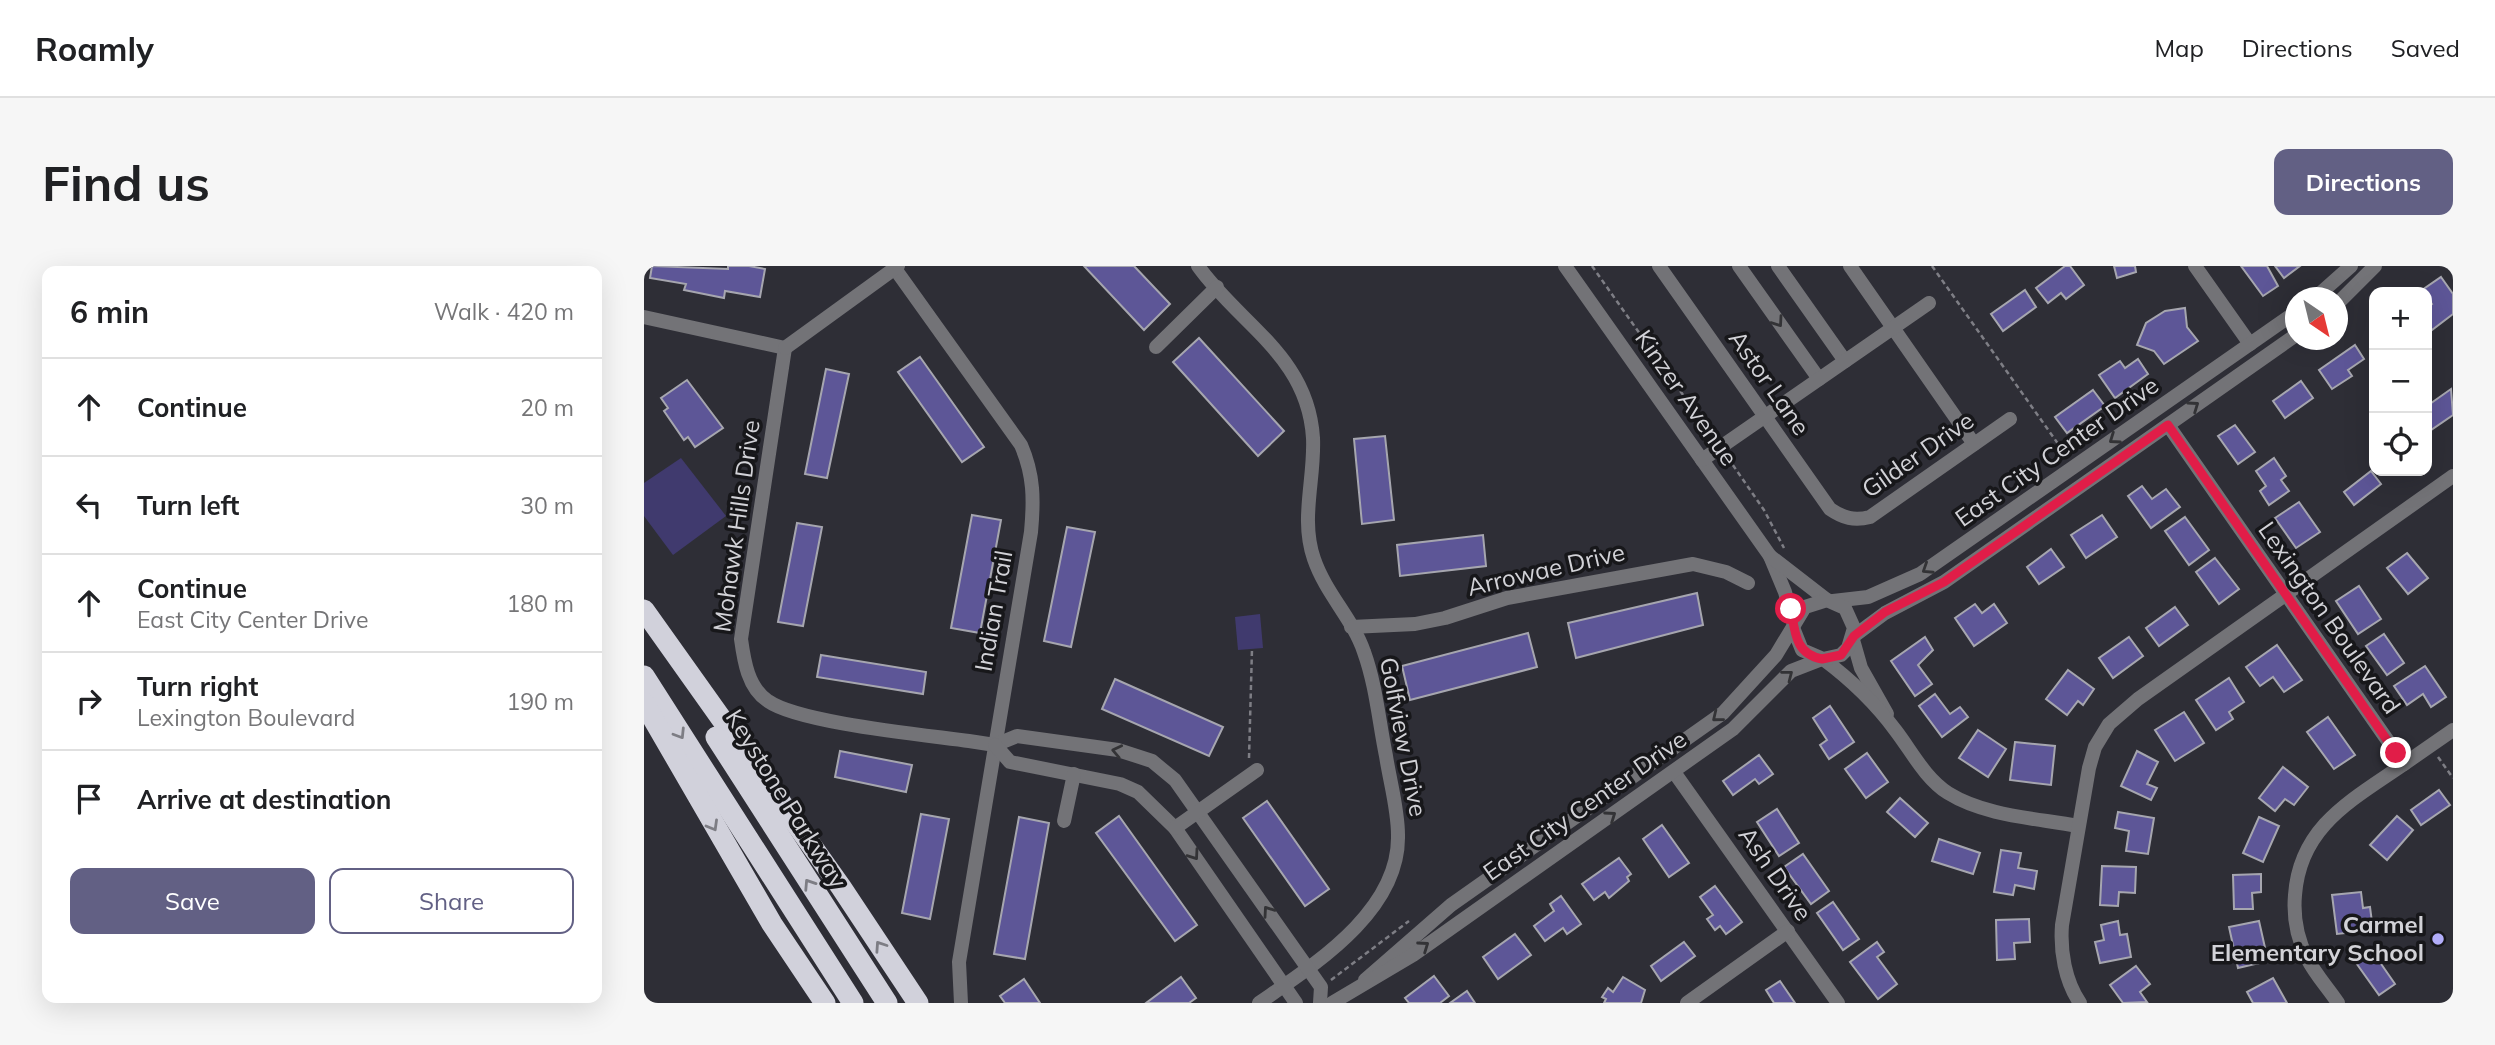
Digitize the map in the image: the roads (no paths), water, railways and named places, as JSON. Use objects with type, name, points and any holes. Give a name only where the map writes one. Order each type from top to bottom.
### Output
[{"type":"highway","points":[[644,610],[841,887],[918,1003]]},
{"type":"highway","name":"Keystone Parkway","points":[[644,621],[769,822],[887,1003]]},
{"type":"highway","points":[[644,676],[853,1003]]},
{"type":"highway","points":[[644,703],[772,924],[825,1003]]},
{"type":"street","name":"Golfview Drive","points":[[1198,266],[1282,356],[1310,413],[1313,439],[1307,508],[1310,548],[1330,596],[1364,651],[1370,670],[1396,810],[1397,858],[1390,883],[1378,904],[1289,981]]},
{"type":"street","name":"Kinzer Avenue","points":[[1565,266],[1770,556],[1788,601],[1794,628]]},
{"type":"street","name":"Astor Lane","points":[[1658,266],[1830,509],[1848,518]]},
{"type":"street","points":[[1739,266],[1819,379]]},
{"type":"street","points":[[1778,266],[1845,361]]},
{"type":"street","points":[[1850,266],[1974,444]]},
{"type":"street","points":[[2195,266],[2250,344]]},
{"type":"street","points":[[2327,287],[2351,266]]},
{"type":"street","points":[[2348,292],[2375,266]]},
{"type":"street","points":[[644,317],[785,348],[895,267]]},
{"type":"street","name":"Indian Trail","points":[[895,267],[1021,445],[1030,466],[1034,492],[1031,533],[959,962],[961,1003]]},
{"type":"street","points":[[1156,346],[1217,287]]},
{"type":"street","points":[[1703,460],[1929,303]]},
{"type":"street","name":"East City Center Drive","points":[[1830,600],[1868,597],[1920,574],[2285,319]]},
{"type":"street","name":"East City Center Drive","points":[[1853,638],[1885,612],[1944,582],[2285,342]]},
{"type":"street","name":"Mohawk Hills Drive","points":[[785,348],[741,639],[744,662],[752,682],[766,701],[785,710],[995,744],[1017,736],[1129,754],[1152,761],[1174,780],[1198,812],[1321,987],[1320,1003]]},
{"type":"street","name":"Gilder Drive","points":[[1848,518],[1870,517],[2010,419]]},
{"type":"street","name":"Lexington Boulevard","points":[[2168,425],[2404,764]]},
{"type":"street","points":[[2080,1003],[2068,977],[2061,942],[2089,768],[2095,747],[2109,724],[2138,699],[2453,476]]},
{"type":"street","name":"Kinzer Avenue","points":[[1770,556],[1830,600]]},
{"type":"street","name":"Arrowae Drive","points":[[1351,627],[1435,620],[1507,598],[1693,564],[1726,572],[1748,583]]},
{"type":"street","points":[[1894,728],[1853,683],[1822,659],[1802,650],[1794,628],[1805,607],[1830,600],[1850,614],[1861,668],[1894,728],[1930,779],[1949,794],[1969,804],[2078,826]]},
{"type":"street","name":"East City Center Drive","points":[[1332,1003],[1365,980],[1451,905],[1723,713],[1762,673],[1794,628]]},
{"type":"street","points":[[1822,659],[1841,655],[1853,638]]},
{"type":"street","name":"East City Center Drive","points":[[1365,980],[1413,955],[1674,772],[1733,729],[1791,671],[1822,659]]},
{"type":"street","points":[[2338,1003],[2307,959],[2296,931],[2296,875],[2308,843],[2345,805],[2453,730]]},
{"type":"street","name":"Mohawk Hills Drive","points":[[995,744],[1010,762],[1120,784],[1138,792],[1175,828],[1289,981],[1296,1003]]},
{"type":"street","name":"Ash Drive","points":[[1674,772],[1838,1003]]},
{"type":"street","points":[[1175,828],[1252,773]]},
{"type":"street","points":[[1064,821],[1074,774]]},
{"type":"street","points":[[1687,1003],[1788,931]]},
{"type":"street","points":[[1259,1003],[1289,981]]},
{"type":"place","name":"Carmel Elementary School","points":[[2438,939]]}]
